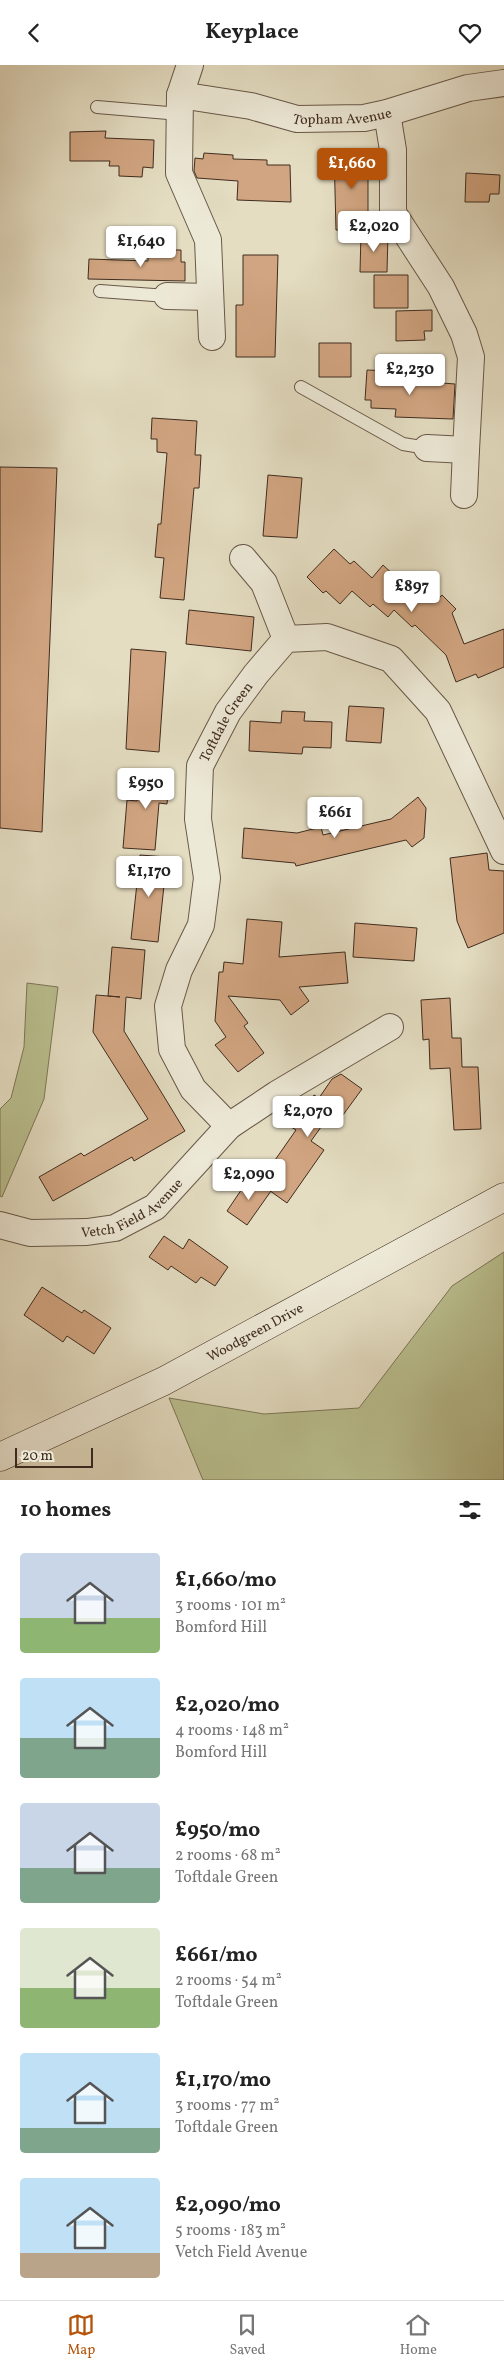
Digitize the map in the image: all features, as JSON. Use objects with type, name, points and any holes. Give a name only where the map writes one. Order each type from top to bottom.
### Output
[{"type":"main road","name":"Woodgreen Drive","points":[[0,1457],[164,1381],[504,1197]]},
{"type":"street","points":[[190,65],[180,104],[179,173],[208,240],[212,337]]},
{"type":"street","name":"Topham Avenue","points":[[180,104],[251,106],[297,119],[364,118],[387,113],[468,88],[504,83]]},
{"type":"street","points":[[387,113],[393,149],[393,213],[440,287],[464,334],[471,357],[464,495]]},
{"type":"street","points":[[167,296],[210,297]]},
{"type":"street","points":[[427,447],[466,450]]},
{"type":"street","points":[[243,558],[264,583],[286,639],[327,637],[391,659],[438,711],[504,851]]},
{"type":"street","name":"Toftdale Green","points":[[229,1126],[192,1089],[172,1049],[168,1005],[179,970],[201,925],[206,888],[207,878],[198,819],[200,767],[228,713],[256,674],[286,639]]},
{"type":"street","name":"Vetch Field Avenue","points":[[0,1225],[30,1233],[87,1232],[115,1228],[155,1207],[229,1126],[277,1094],[390,1027]]},
{"type":"lane","points":[[96,107],[180,104]]},
{"type":"lane","points":[[100,291],[167,296]]},
{"type":"lane","points":[[301,387],[403,444],[427,447]]},
{"type":"green space","points":[[27,983],[58,987],[44,1099],[2,1197],[0,1196],[0,1109],[11,1098],[24,1047]]},
{"type":"green space","points":[[504,1252],[504,1480],[203,1480],[169,1398],[264,1414],[359,1408],[452,1286]]},
{"type":"building","points":[[106,131],[105,138],[154,140],[153,168],[143,167],[142,177],[119,176],[119,166],[109,166],[110,161],[70,161],[70,132]]},
{"type":"building","points":[[368,151],[368,230],[336,230],[334,152]]},
{"type":"building","points":[[204,153],[233,155],[233,159],[267,160],[267,165],[290,165],[291,202],[237,200],[238,181],[197,178],[194,171],[195,158],[203,159]]},
{"type":"building","points":[[466,173],[500,175],[499,194],[490,194],[489,202],[465,202]]},
{"type":"building","points":[[361,234],[388,235],[387,272],[360,272]]},
{"type":"building","points":[[148,250],[181,250],[181,262],[185,262],[185,281],[88,279],[89,259],[148,261]]},
{"type":"building","points":[[243,255],[278,255],[275,357],[236,357],[236,305],[243,305]]},
{"type":"building","points":[[374,275],[408,275],[408,308],[374,308]]},
{"type":"building","points":[[432,310],[432,331],[424,331],[425,340],[396,341],[396,311]]},
{"type":"building","points":[[319,343],[351,343],[351,377],[319,377]]},
{"type":"building","points":[[367,370],[391,371],[391,379],[455,384],[453,419],[395,417],[396,409],[371,408],[371,400],[365,400]]},
{"type":"building","points":[[152,418],[197,421],[195,455],[201,455],[199,488],[194,488],[184,600],[160,598],[164,558],[155,557],[158,524],[161,524],[167,453],[157,452],[157,439],[151,439]]},
{"type":"building","points":[[0,467],[57,468],[42,832],[0,828]]},
{"type":"building","points":[[268,475],[302,478],[297,538],[263,536]]},
{"type":"building","points":[[334,549],[350,564],[354,561],[372,578],[383,565],[397,578],[401,574],[420,591],[424,586],[438,599],[442,595],[456,609],[452,613],[464,644],[504,629],[504,667],[478,678],[476,674],[456,682],[446,655],[415,625],[412,627],[394,610],[388,617],[373,604],[370,607],[352,591],[340,604],[326,591],[323,593],[307,577]]},
{"type":"building","points":[[189,610],[254,617],[251,651],[186,644]]},
{"type":"building","points":[[131,649],[166,652],[159,752],[126,749]]},
{"type":"building","points":[[349,706],[384,708],[381,743],[346,741]]},
{"type":"building","points":[[282,711],[305,712],[304,721],[332,722],[331,748],[303,747],[302,754],[249,751],[250,721],[281,723]]},
{"type":"building","points":[[139,769],[170,771],[167,804],[159,803],[155,850],[123,848],[127,800],[137,801]]},
{"type":"building","points":[[418,797],[426,808],[424,838],[412,847],[406,840],[296,866],[295,863],[242,858],[244,828],[297,833],[321,827],[323,835],[391,819]]},
{"type":"building","points":[[487,853],[489,870],[504,871],[504,933],[468,948],[457,921],[450,858]]},
{"type":"building","points":[[140,855],[167,857],[158,942],[131,939]]},
{"type":"building","points":[[247,919],[282,922],[279,957],[345,952],[348,983],[299,987],[309,1001],[291,1015],[280,1000],[228,996],[248,1023],[244,1026],[264,1053],[238,1072],[215,1045],[226,1037],[215,1021],[219,972],[223,972],[224,962],[243,964]]},
{"type":"building","points":[[355,923],[417,928],[414,961],[353,957]]},
{"type":"building","points":[[112,947],[145,950],[141,999],[126,997],[124,1031],[185,1131],[134,1161],[132,1157],[53,1201],[39,1177],[81,1153],[84,1156],[148,1119],[93,1032],[96,995],[108,996]]},
{"type":"building","points":[[450,998],[452,1038],[461,1038],[462,1067],[478,1067],[481,1129],[454,1130],[450,1068],[430,1069],[429,1039],[423,1040],[421,1000]]},
{"type":"building","points":[[341,1074],[362,1089],[343,1115],[334,1109],[311,1141],[324,1150],[287,1203],[259,1183],[296,1130],[291,1127],[314,1095],[319,1098],[332,1079]]},
{"type":"building","points":[[250,1177],[271,1191],[247,1225],[227,1211]]},
{"type":"building","points":[[164,1236],[183,1249],[189,1239],[228,1267],[215,1286],[201,1277],[196,1283],[171,1266],[168,1270],[149,1257]]},
{"type":"building","points":[[42,1287],[82,1313],[84,1310],[111,1328],[94,1354],[67,1336],[63,1342],[24,1315]]}]
